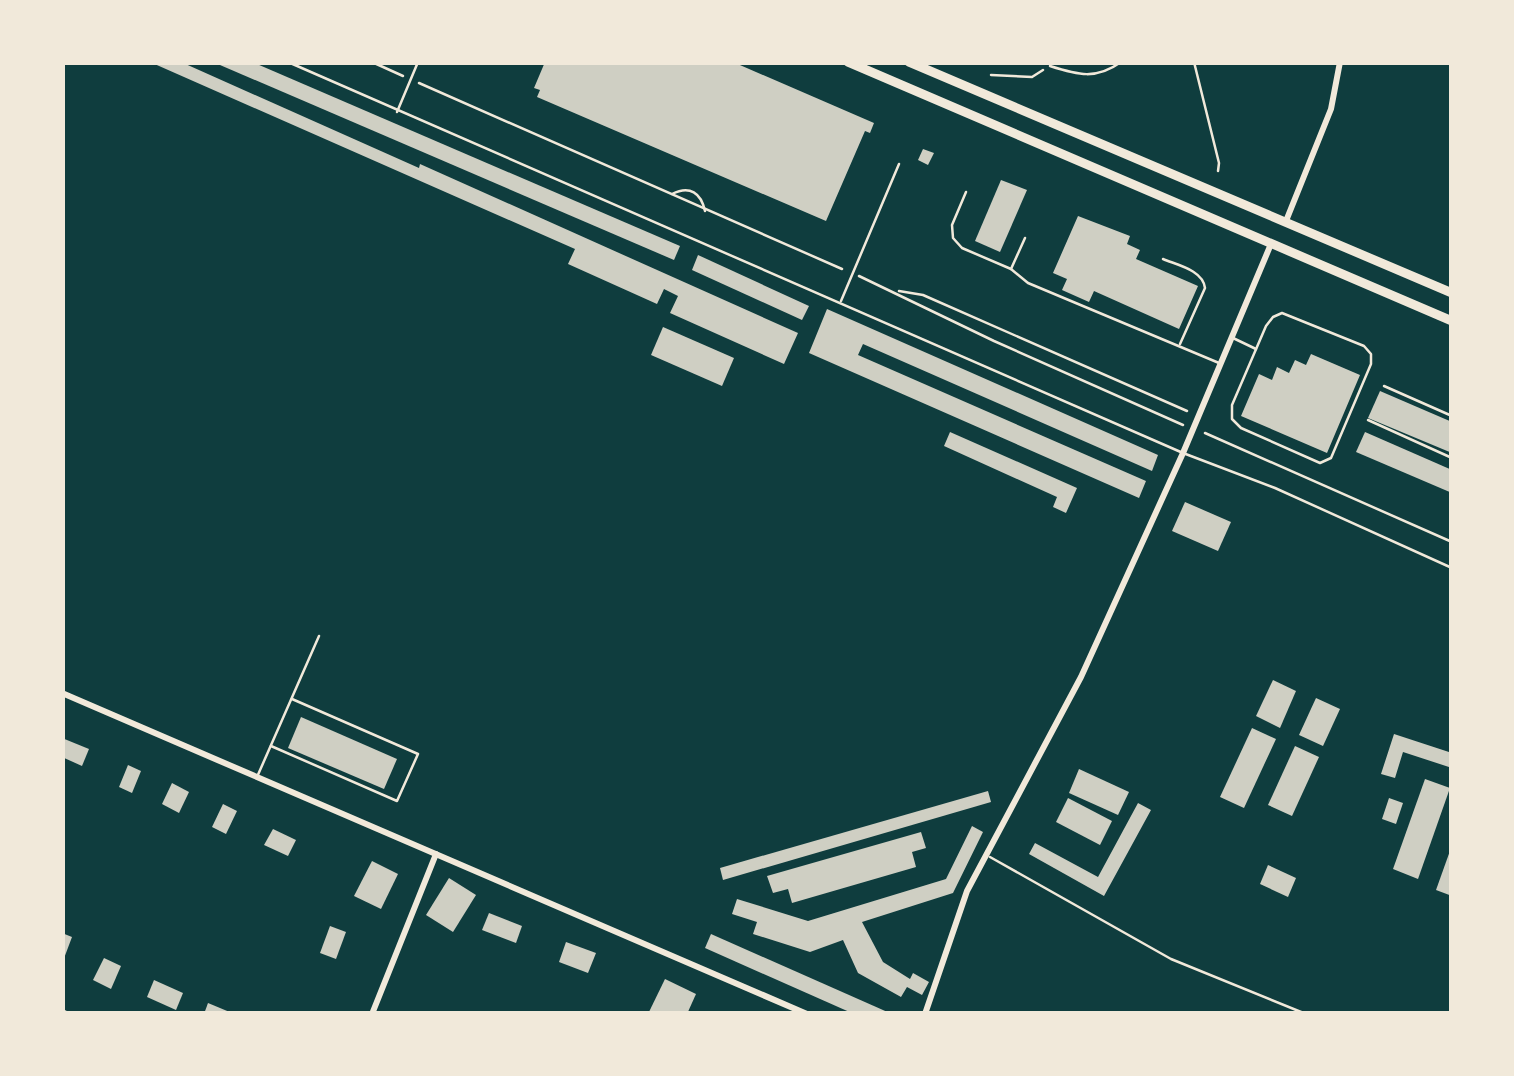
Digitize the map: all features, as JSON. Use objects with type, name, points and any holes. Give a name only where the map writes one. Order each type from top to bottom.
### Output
[{"type":"main road","points":[[848,62],[1452,321]]},
{"type":"main road","points":[[909,62],[1452,292]]},
{"type":"street","points":[[1286,221],[1332,109],[1340,62]]},
{"type":"street","points":[[924,1014],[967,891],[1081,677],[1183,453],[1272,243]]},
{"type":"street","points":[[62,693],[807,1014]]},
{"type":"street","points":[[372,1014],[436,854]]},
{"type":"lane","points":[[288,62],[1452,568]]},
{"type":"lane","points":[[397,112],[418,62]]},
{"type":"lane","points":[[1050,66],[1082,76],[1108,72],[1121,62]]},
{"type":"lane","points":[[840,304],[899,164]]},
{"type":"lane","points":[[966,192],[952,225],[953,238],[962,248],[1011,270],[1028,283],[1221,363]]},
{"type":"lane","points":[[1011,270],[1024,238]]},
{"type":"lane","points":[[1162,259],[1200,275],[1204,281],[1205,288],[1180,345]]},
{"type":"lane","points":[[1282,313],[1364,346],[1371,354],[1372,364],[1326,462],[1320,463],[1241,428],[1232,418],[1232,405],[1256,349],[1266,326],[1282,313]]},
{"type":"lane","points":[[1232,338],[1256,349]]},
{"type":"lane","points":[[1384,386],[1452,416]]},
{"type":"lane","points":[[1368,420],[1452,458]]},
{"type":"lane","points":[[258,777],[319,636]]},
{"type":"lane","points":[[271,746],[397,801],[418,754],[292,698]]},
{"type":"lane","points":[[985,854],[1170,959],[1306,1014]]},
{"type":"path","points":[[372,62],[893,290],[994,341],[1452,542]]},
{"type":"path","points":[[1194,62],[1218,160],[1217,171]]},
{"type":"path","points":[[991,75],[1032,76],[1050,66]]},
{"type":"path","points":[[671,194],[682,189],[694,191],[702,199],[705,211]]},
{"type":"path","points":[[893,290],[923,294],[1199,416]]},
{"type":"building","points":[[150,62],[181,62],[798,333],[784,364],[670,313],[678,296],[664,289],[657,304],[568,264],[575,249]]},
{"type":"building","points":[[213,62],[252,62],[680,246],[674,260]]},
{"type":"building","points":[[545,62],[733,62],[874,123],[870,133],[865,131],[826,221],[537,97],[540,90],[534,88]]},
{"type":"building","points":[[923,149],[934,153],[928,165],[918,160]]},
{"type":"building","points":[[1001,180],[1027,190],[1000,252],[975,241]]},
{"type":"building","points":[[1078,216],[1130,236],[1127,244],[1140,250],[1136,259],[1198,286],[1179,329],[1094,291],[1089,302],[1062,290],[1067,279],[1053,273]]},
{"type":"building","points":[[698,255],[809,306],[802,320],[692,270]]},
{"type":"building","points":[[827,309],[1158,455],[1152,471],[863,344],[858,355],[1146,481],[1139,498],[809,353]]},
{"type":"building","points":[[663,327],[734,358],[722,386],[651,355]]},
{"type":"building","points":[[1311,354],[1360,375],[1327,453],[1241,416],[1259,374],[1272,380],[1277,367],[1289,373],[1295,360],[1306,365]]},
{"type":"building","points":[[1380,391],[1452,422],[1452,453],[1368,418]]},
{"type":"building","points":[[950,432],[1077,488],[1066,513],[1053,507],[1057,497],[944,446]]},
{"type":"building","points":[[1365,432],[1452,470],[1452,493],[1356,452]]},
{"type":"building","points":[[1185,502],[1231,522],[1218,551],[1172,531]]},
{"type":"building","points":[[1273,680],[1296,691],[1280,728],[1256,716]]},
{"type":"building","points":[[1316,698],[1340,709],[1323,746],[1299,735]]},
{"type":"building","points":[[301,717],[397,759],[384,789],[288,748]]},
{"type":"building","points":[[1252,728],[1276,739],[1244,808],[1220,797]]},
{"type":"building","points":[[1394,734],[1452,753],[1452,768],[1403,752],[1395,778],[1381,774]]},
{"type":"building","points":[[62,738],[89,749],[82,766],[62,757]]},
{"type":"building","points":[[1295,746],[1319,757],[1292,816],[1268,805]]},
{"type":"building","points":[[128,765],[141,771],[132,793],[119,787]]},
{"type":"building","points":[[1079,769],[1129,792],[1118,815],[1069,793]]},
{"type":"building","points":[[1425,779],[1450,788],[1418,879],[1393,869]]},
{"type":"building","points":[[172,783],[189,792],[179,813],[162,804]]},
{"type":"building","points":[[988,791],[991,802],[723,880],[720,868]]},
{"type":"building","points":[[1068,798],[1112,821],[1100,845],[1056,822]]},
{"type":"building","points":[[1389,798],[1403,803],[1396,824],[1382,819]]},
{"type":"building","points":[[1138,803],[1151,810],[1104,896],[1029,854],[1035,843],[1098,877]]},
{"type":"building","points":[[223,804],[237,811],[226,834],[212,827]]},
{"type":"building","points":[[972,826],[983,832],[953,893],[862,922],[883,962],[910,979],[913,973],[929,982],[922,995],[907,987],[901,997],[858,973],[843,940],[810,952],[753,934],[757,922],[732,914],[737,899],[808,921],[946,879]]},
{"type":"building","points":[[273,829],[296,840],[288,856],[264,845]]},
{"type":"building","points":[[921,832],[926,848],[912,852],[916,867],[792,903],[788,889],[773,893],[767,876]]},
{"type":"building","points":[[1452,848],[1452,896],[1436,890]]},
{"type":"building","points":[[372,861],[398,874],[381,909],[354,896]]},
{"type":"building","points":[[1268,865],[1296,878],[1288,897],[1260,884]]},
{"type":"building","points":[[449,878],[476,895],[453,932],[426,915]]},
{"type":"building","points":[[489,913],[522,926],[516,943],[482,930]]},
{"type":"building","points":[[330,926],[346,932],[336,959],[320,953]]},
{"type":"building","points":[[62,933],[72,937],[63,961],[62,961]]},
{"type":"building","points":[[711,934],[892,1014],[854,1014],[705,948]]},
{"type":"building","points":[[566,942],[596,953],[588,973],[559,962]]},
{"type":"building","points":[[104,958],[121,966],[111,989],[93,980]]},
{"type":"building","points":[[665,979],[696,994],[687,1014],[648,1014]]},
{"type":"building","points":[[154,980],[183,993],[176,1010],[147,997]]},
{"type":"building","points":[[208,1003],[232,1013],[232,1014],[204,1014]]}]
